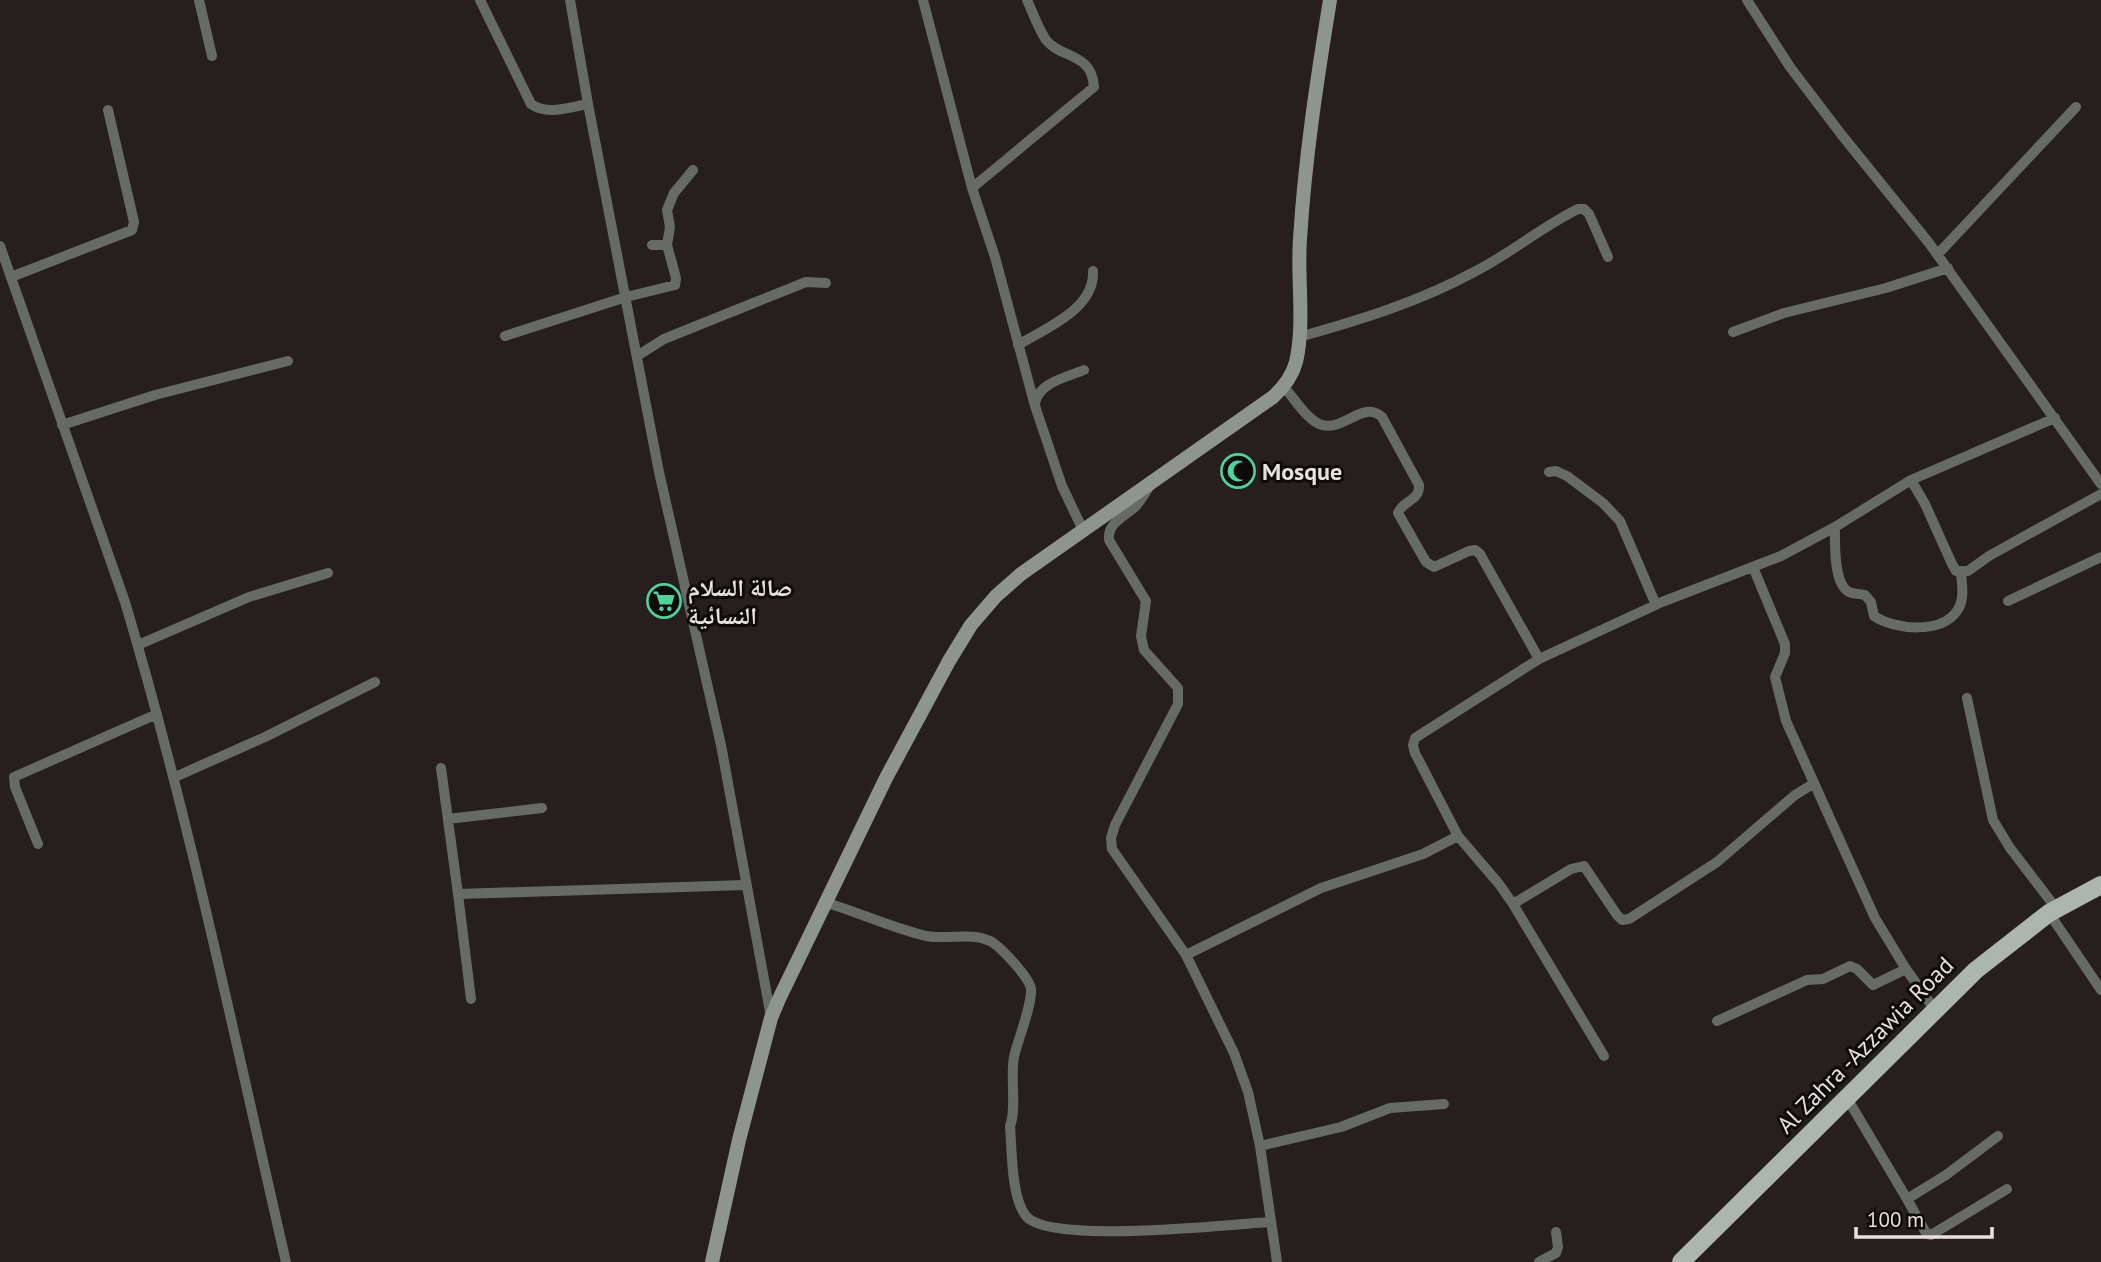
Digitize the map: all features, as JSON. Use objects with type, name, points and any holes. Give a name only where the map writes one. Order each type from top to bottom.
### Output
[{"type":"main road","points":[[712,1262],[739,1140],[771,1018],[824,902],[886,778],[966,633],[1009,584],[1273,397],[1284,387],[1295,365],[1299,337],[1299,256],[1305,170],[1330,0]]},
{"type":"main road","name":"Al Zahra -Azzawia Road","points":[[1681,1262],[1997,952],[2053,911],[2101,885]]},
{"type":"street","points":[[198,0],[212,56]]},
{"type":"street","points":[[480,0],[531,104],[546,111],[588,104]]},
{"type":"street","points":[[570,0],[659,472],[707,673],[771,1018]]},
{"type":"street","points":[[923,0],[972,188],[995,257],[1035,406],[1062,486],[1083,530]]},
{"type":"street","points":[[972,188],[1094,87],[1093,79],[1083,62],[1046,40],[1027,0]]},
{"type":"street","points":[[1747,0],[1790,67],[1841,135],[1938,254],[2101,484]]},
{"type":"street","points":[[1938,254],[2076,107]]},
{"type":"street","points":[[6,271],[132,229],[134,222],[108,110]]},
{"type":"street","points":[[505,336],[626,297],[675,285],[676,278],[667,244],[670,227],[667,210],[674,193],[692,170]]},
{"type":"street","points":[[1299,337],[1384,313],[1425,297],[1477,271],[1578,209],[1584,209],[1589,214],[1608,257]]},
{"type":"street","points":[[652,246],[667,244]]},
{"type":"street","points":[[0,247],[6,271],[138,645],[175,777],[286,1262]]},
{"type":"street","points":[[1733,332],[1784,313],[1896,285],[1948,268]]},
{"type":"street","points":[[1018,345],[1073,312],[1091,288],[1093,271]]},
{"type":"street","points":[[637,356],[664,339],[806,282],[826,283]]},
{"type":"street","points":[[62,425],[155,395],[288,361]]},
{"type":"street","points":[[1035,406],[1035,397],[1040,390],[1084,370]]},
{"type":"street","points":[[1284,387],[1311,419],[1320,425],[1339,425],[1369,411],[1376,411],[1382,417],[1419,485],[1420,492],[1417,497],[1402,506],[1398,513],[1426,562],[1434,567],[1469,551],[1475,550],[1480,554],[1539,659]]},
{"type":"street","points":[[1604,1056],[1513,904],[1458,836],[1415,752],[1415,738],[1539,659],[1656,605],[1753,568],[1835,527],[1911,480],[2055,418]]},
{"type":"street","points":[[1549,472],[1556,471],[1567,476],[1603,503],[1620,521],[1656,605]]},
{"type":"street","points":[[1911,480],[1952,564],[1956,571],[1961,572],[1968,571],[1989,556],[2101,494]]},
{"type":"street","points":[[1152,481],[1138,504],[1112,525],[1108,532],[1109,540],[1146,601],[1140,643],[1178,688],[1180,696],[1115,825],[1111,838],[1112,849],[1186,955],[1234,1053],[1248,1092],[1260,1146],[1277,1262]]},
{"type":"street","points":[[1835,527],[1837,570],[1843,586],[1848,592],[1865,595],[1871,602],[1874,616],[1881,621],[1915,628],[1932,626],[1948,617],[1957,611],[1963,594],[1961,572]]},
{"type":"street","points":[[2008,601],[2101,557]]},
{"type":"street","points":[[1753,568],[1785,644],[1785,653],[1775,677],[1781,708],[1813,785],[1875,918],[1906,970],[1935,1010]]},
{"type":"street","points":[[138,645],[249,597],[328,573]]},
{"type":"street","points":[[175,777],[265,737],[375,682]]},
{"type":"street","points":[[1967,698],[1993,820],[2101,990]]},
{"type":"street","points":[[38,844],[15,787],[14,777],[157,714]]},
{"type":"street","points":[[441,768],[471,999]]},
{"type":"street","points":[[1513,904],[1571,869],[1584,866],[1617,915],[1622,920],[1629,919],[1717,862],[1784,804],[1813,785]]},
{"type":"street","points":[[448,819],[542,808]]},
{"type":"street","points":[[1186,955],[1321,888],[1423,854],[1458,836]]},
{"type":"street","points":[[458,894],[746,885]]},
{"type":"street","points":[[824,902],[929,936],[984,939],[1003,951],[1029,982],[1030,996],[1011,1079],[1013,1120],[1010,1126],[1013,1172],[1020,1205],[1027,1217],[1046,1226],[1088,1231],[1131,1231],[1271,1222]]},
{"type":"street","points":[[1717,1021],[1807,979],[1823,979],[1846,967],[1857,969],[1873,985],[1906,970]]},
{"type":"street","points":[[1847,1098],[1926,1233],[1931,1235],[2007,1189]]},
{"type":"street","points":[[1260,1146],[1341,1127],[1390,1108],[1444,1104]]},
{"type":"street","points":[[1907,1199],[1946,1175],[1998,1136]]},
{"type":"street","points":[[1539,1262],[1556,1253],[1556,1232]]},
{"type":"place","name":"Mosque","points":[[1238,471]]},
{"type":"place","name":"صالة السلام النسائية","points":[[664,601]]}]
